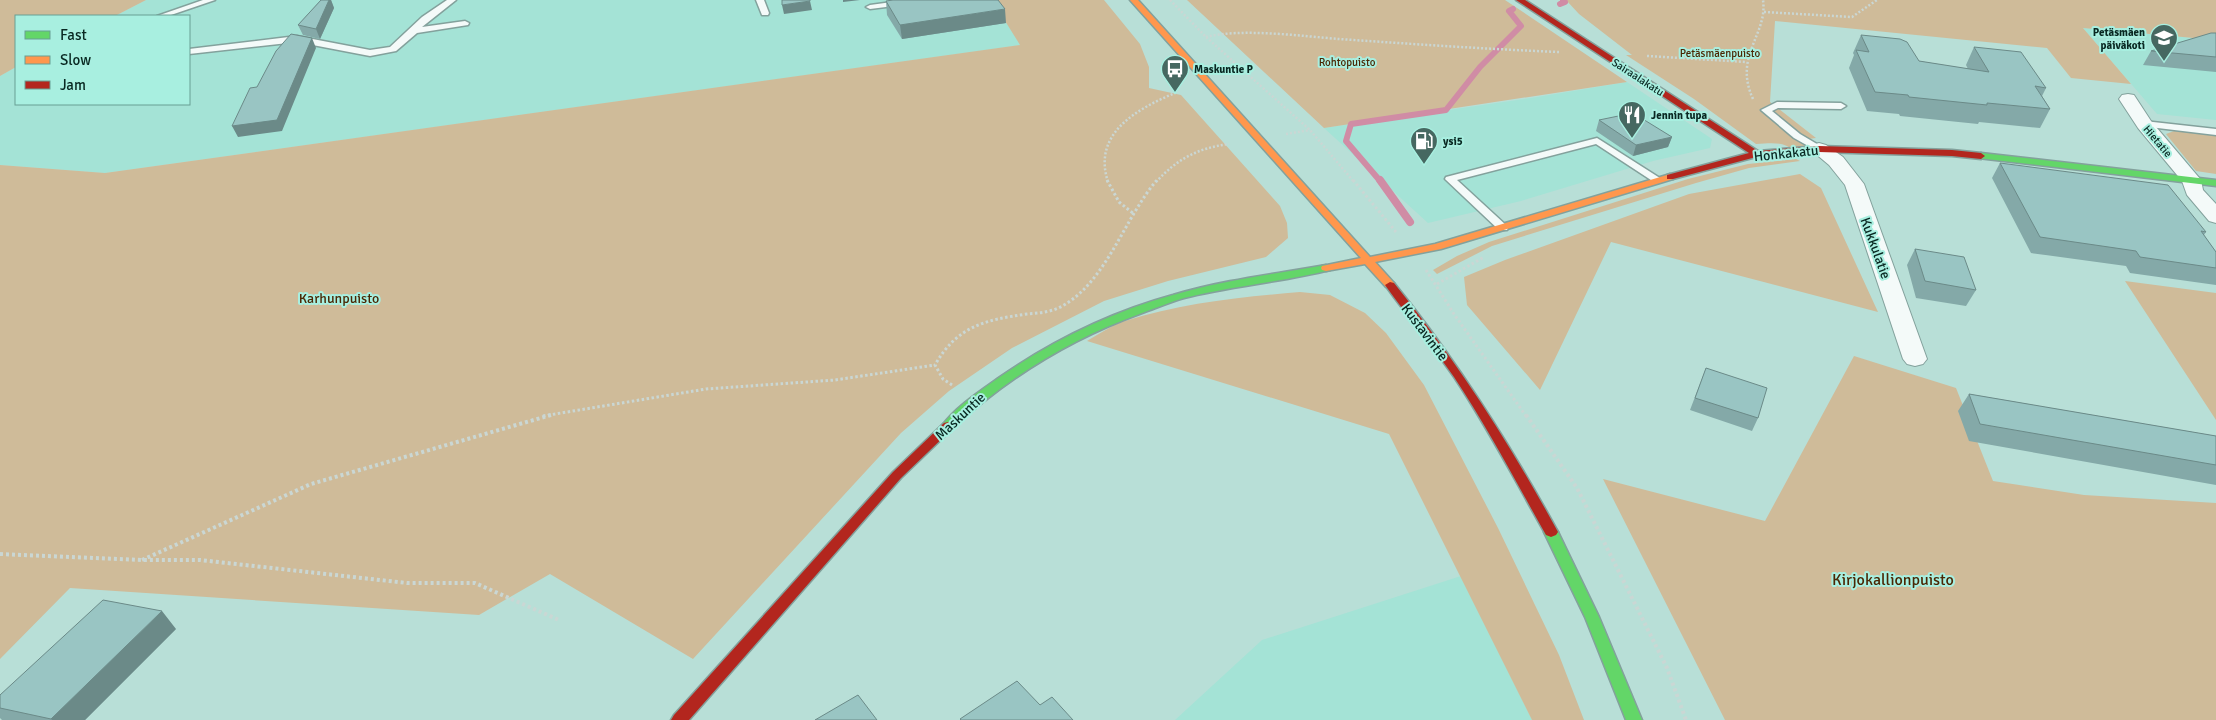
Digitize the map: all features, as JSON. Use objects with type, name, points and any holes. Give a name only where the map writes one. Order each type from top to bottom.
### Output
[{"type":"street","name":"Kustavintie","points":[[1134,0],[1368,260],[1422,325],[1467,389],[1524,482],[1608,651],[1634,720]]},
{"type":"street","name":"Sairaalakatu","points":[[1520,0],[1756,154]]},
{"type":"street","name":"Hietatie","points":[[2128,99],[2144,124],[2191,180],[2194,191],[2216,217]]},
{"type":"street","name":"Honkakatu","points":[[1368,260],[1414,253],[1503,228],[1658,180],[1756,154],[1819,148],[1952,152],[2216,183]]},
{"type":"street","name":"Kukkulatie","points":[[1819,148],[1836,161],[1854,184],[1915,359]]},
{"type":"street","name":"Maskuntie","points":[[679,720],[897,475],[974,400],[1031,360],[1081,334],[1130,313],[1186,294],[1368,260]]},
{"type":"lane","points":[[163,15],[211,0]]},
{"type":"lane","points":[[190,52],[298,39],[370,53],[393,49],[408,38],[412,31],[425,19],[452,0]]},
{"type":"lane","points":[[760,0],[765,13]]},
{"type":"lane","points":[[870,8],[917,0]]},
{"type":"lane","points":[[412,31],[465,23]]},
{"type":"lane","points":[[1819,148],[1797,136],[1766,110],[1777,105],[1841,106]]},
{"type":"lane","points":[[2144,124],[2216,132]]},
{"type":"lane","points":[[1503,228],[1450,179],[1597,141],[1658,180]]},
{"type":"path","points":[[1763,0],[1764,12],[1746,62],[1747,89],[1754,100],[1766,110]]},
{"type":"path","points":[[1764,12],[1852,17],[1877,0]]},
{"type":"path","points":[[1206,37],[1221,33],[1285,35],[1474,49],[1559,52]]},
{"type":"path","points":[[1644,56],[1746,62]]},
{"type":"path","points":[[1134,214],[1119,205],[1104,177],[1101,158],[1107,139],[1149,103],[1175,92]]},
{"type":"path","points":[[1279,136],[1310,130]]},
{"type":"path","points":[[935,365],[942,351],[954,337],[973,327],[992,320],[1047,312],[1066,304],[1085,288],[1143,198],[1169,167],[1185,156],[1206,148],[1229,144]]},
{"type":"path","points":[[1437,284],[1465,266],[1491,254]]},
{"type":"path","points":[[935,365],[943,379],[974,400]]},
{"type":"path","points":[[142,560],[311,484],[540,417],[706,389],[835,380],[935,365]]},
{"type":"path","points":[[0,554],[142,560],[200,560],[407,583],[475,583],[559,620]]},
{"type":"shaded area","points":[[146,0],[992,0],[1021,45],[105,173],[0,165],[0,76],[15,68],[15,105],[190,105],[190,15],[117,15]]},
{"type":"shaded area","name":"Petäsmäen päiväkoti","points":[[2083,28],[2216,40],[2216,120],[2157,114]]},
{"type":"shaded area","points":[[1627,82],[1712,139],[1710,148],[1653,161],[1521,201],[1428,223],[1324,128],[1531,98]]},
{"type":"shaded area","points":[[1461,576],[1532,720],[1175,720],[1262,640]]},
{"type":"green space","points":[[0,0],[146,0],[117,15],[15,15],[15,68],[0,76]]},
{"type":"green space","name":"Karhunpuisto","points":[[992,0],[1104,0],[1140,44],[1149,67],[1149,88],[1181,95],[1280,206],[1287,223],[1288,238],[1266,257],[1168,281],[1104,301],[1012,348],[949,391],[901,433],[693,659],[550,574],[479,615],[70,588],[0,659],[0,165],[105,173],[1020,45]]},
{"type":"green space","name":"Rohtopuisto","points":[[1187,0],[1505,0],[1627,82],[1324,128]]},
{"type":"green space","name":"Petäsmäenpuisto","points":[[1566,0],[2216,0],[2216,40],[2083,28],[2131,84],[2071,78],[2047,48],[1775,21],[1770,102],[1816,138],[1801,140],[1805,145],[1795,151],[1781,144],[1756,144],[1694,99],[1626,55],[1632,55],[1579,14]]},
{"type":"green space","points":[[2174,131],[2216,135],[2216,174],[2196,171],[2166,134]]},
{"type":"green space","points":[[1796,159],[1800,161],[1749,168],[1696,183],[1492,246],[1437,274],[1433,270],[1457,256],[1489,242],[1688,179],[1748,164]]},
{"type":"green space","points":[[1800,174],[1821,188],[1878,312],[1611,242],[1540,390],[1467,305],[1464,277],[1505,260],[1689,194]]},
{"type":"green space","points":[[2125,281],[2216,293],[2216,420]]},
{"type":"green space","points":[[1300,292],[1330,295],[1365,313],[1386,333],[1424,385],[1498,528],[1559,655],[1584,720],[1532,720],[1389,434],[1087,341],[1120,323],[1146,315],[1190,305]]},
{"type":"green space","name":"Kirjokallionpuisto","points":[[1854,356],[1956,388],[1993,481],[2084,495],[2216,503],[2216,720],[1725,720],[1603,479],[1765,521]]},
{"type":"building","points":[[321,0],[329,0],[316,29],[298,25]]},
{"type":"building","points":[[782,0],[810,0],[810,1],[782,5]]},
{"type":"building","points":[[998,0],[1005,9],[900,25],[886,1]]},
{"type":"building","points":[[2216,33],[2216,57],[2151,51]]},
{"type":"building","points":[[291,34],[312,38],[277,120],[232,126],[250,88],[257,87],[276,51]]},
{"type":"building","points":[[1861,35],[1900,39],[1907,42],[1919,61],[1989,72],[1974,47],[2021,52],[2046,88],[2035,86],[2050,109],[1987,103],[1987,105],[1875,92],[1856,50],[1869,52]]},
{"type":"building","points":[[1633,113],[1672,137],[1636,145],[1599,120]]},
{"type":"building","points":[[2000,163],[2168,185],[2206,232],[2201,231],[2216,252],[2216,268],[2140,257],[2136,251],[2040,237]]},
{"type":"building","points":[[1915,249],[1964,257],[1976,290],[1925,281]]},
{"type":"building","points":[[1706,368],[1767,388],[1758,418],[1695,398]]},
{"type":"building","points":[[1969,394],[2216,436],[2216,465],[1980,424]]},
{"type":"building","points":[[103,600],[162,611],[51,719],[0,708],[0,695]]},
{"type":"building","points":[[1017,681],[1040,705],[1052,697],[1073,720],[960,719]]},
{"type":"building","points":[[858,695],[877,720],[815,720]]},
{"type":"waterway","points":[[1560,4],[1565,2],[1563,0]]},
{"type":"waterway","points":[[1381,182],[1346,141],[1351,124],[1446,110],[1480,67],[1521,26],[1509,11],[1513,9]]},
{"type":"waterway","points":[[1380,180],[1410,222]]},
{"type":"traffic: fast","points":[[1981,156],[2216,183]]},
{"type":"traffic: fast","points":[[948,426],[992,388],[1016,371],[1041,355],[1093,328],[1183,295],[1326,268]]},
{"type":"traffic: fast","points":[[1551,532],[1592,617],[1634,720]]},
{"type":"traffic: slow","points":[[1134,0],[1390,285]]},
{"type":"traffic: slow","points":[[1326,268],[1437,247],[1670,177]]},
{"type":"traffic: jam","points":[[1520,0],[1756,154]]},
{"type":"traffic: jam","points":[[1670,177],[1756,154],[1819,149],[1952,153],[1981,156]]},
{"type":"traffic: jam","points":[[1390,285],[1457,373],[1516,467],[1551,532]]},
{"type":"traffic: jam","points":[[679,720],[897,475],[948,426]]},
{"type":"place","name":"Petäsmäen päiväkoti","points":[[2164,62]]},
{"type":"place","name":"Maskuntie P","points":[[1175,93]]},
{"type":"place","name":"Jennin tupa","points":[[1632,139]]},
{"type":"place","name":"ysi5","points":[[1424,165]]}]
